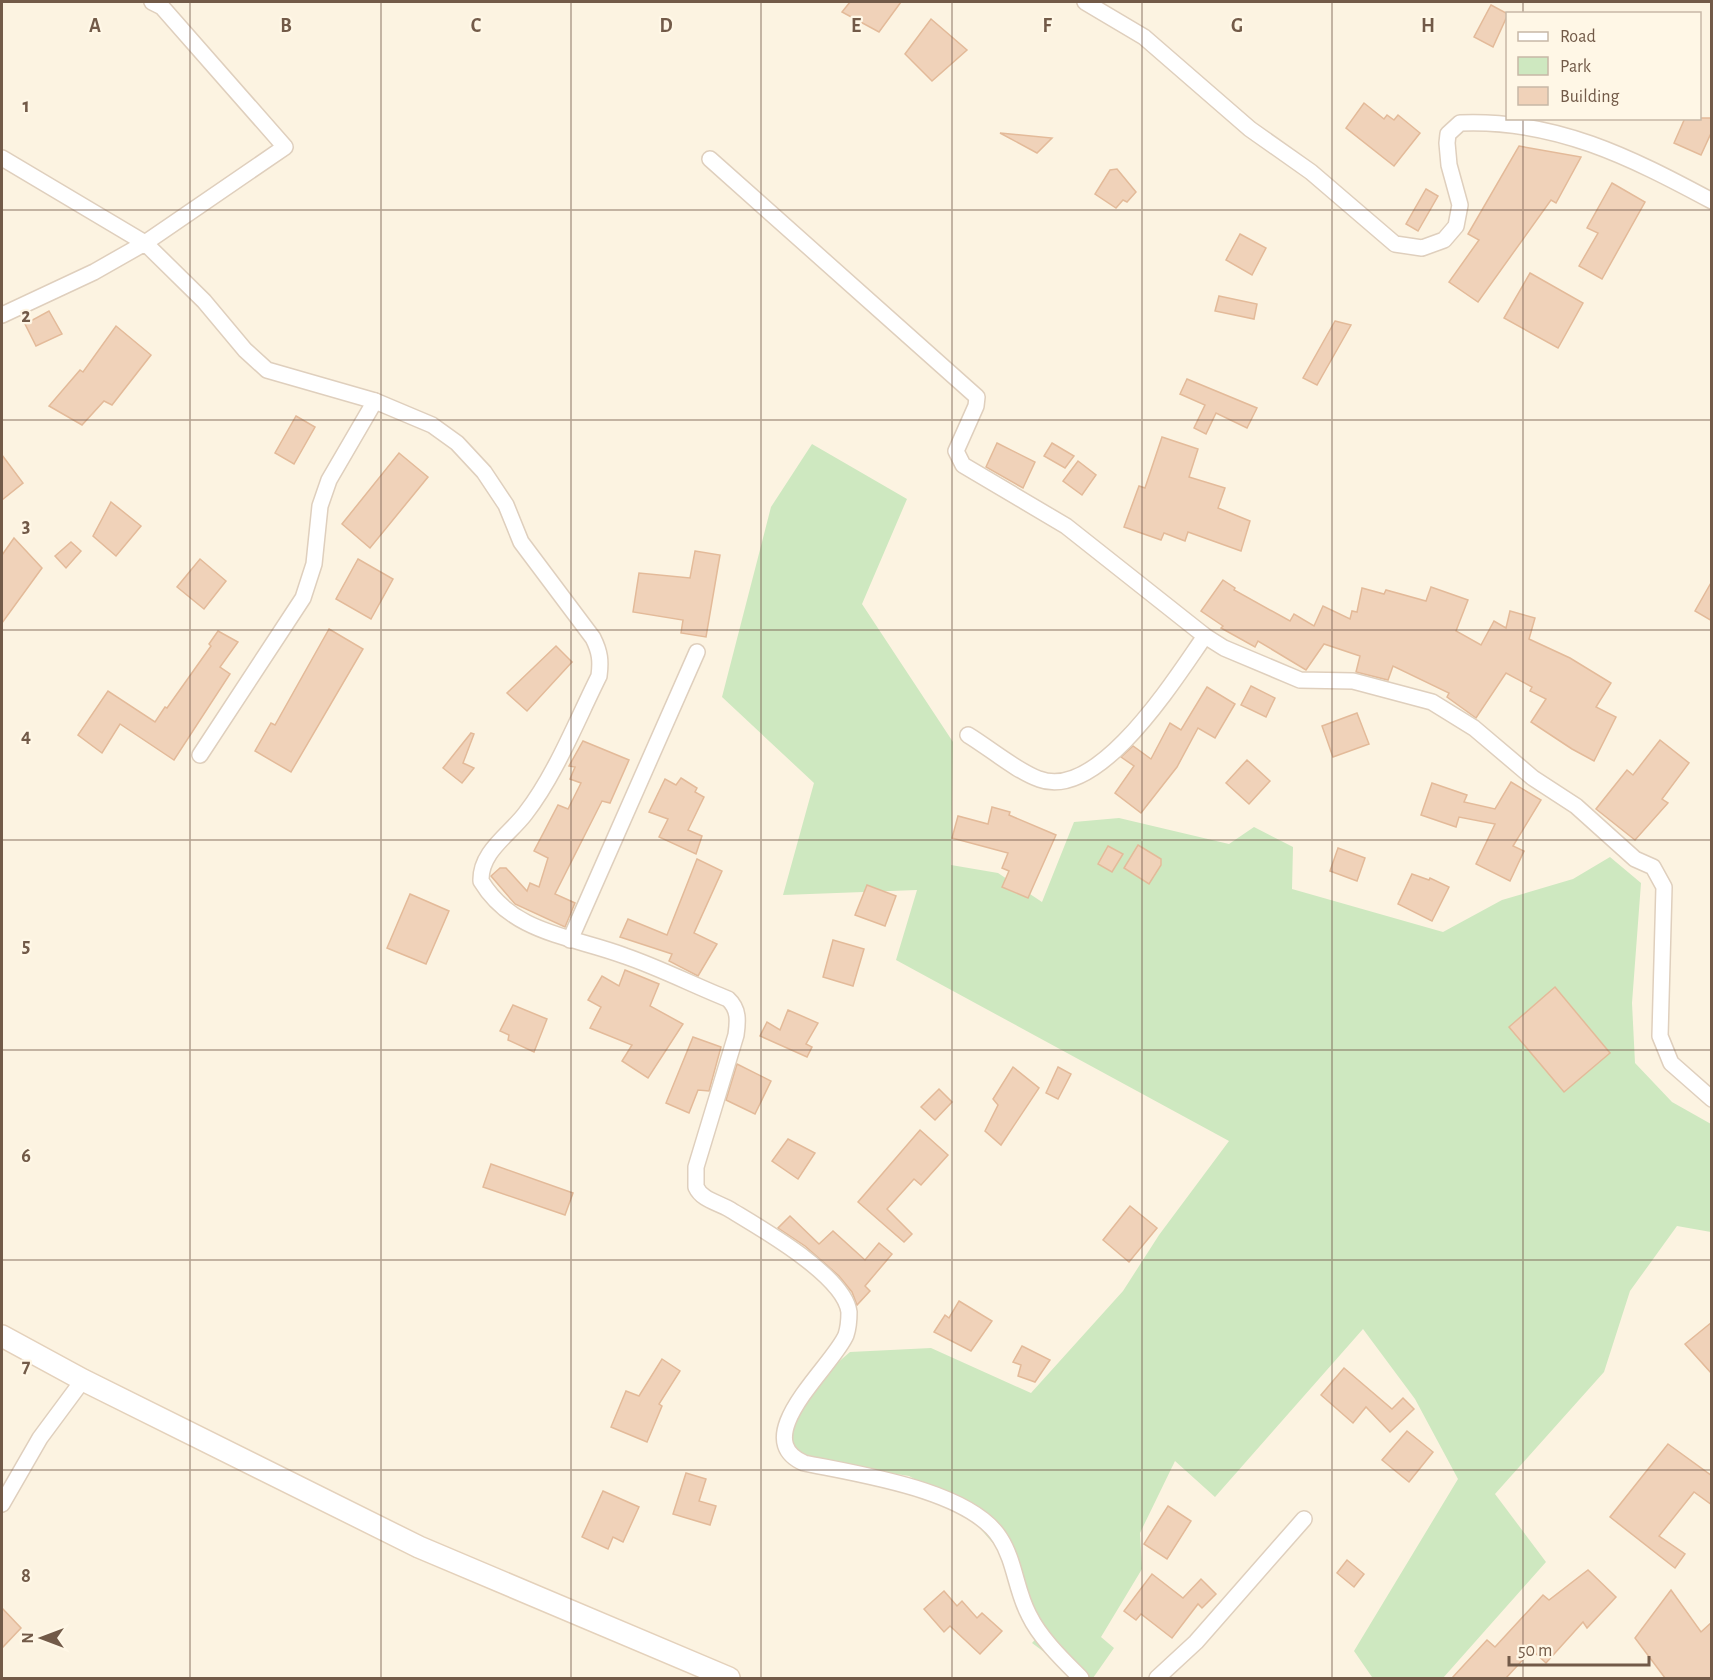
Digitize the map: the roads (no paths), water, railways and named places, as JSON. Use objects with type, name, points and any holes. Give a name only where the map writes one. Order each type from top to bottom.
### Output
[{"type":"street","points":[[2,315],[94,272],[145,243],[285,147],[162,7],[152,2]]},
{"type":"street","points":[[1085,2],[1144,38],[1250,129],[1311,172],[1395,244],[1422,248],[1444,240],[1456,226],[1460,205],[1449,165],[1447,143],[1448,134],[1460,123],[1528,125],[1563,134],[1609,149],[1712,201]]},
{"type":"street","points":[[2,158],[145,243],[204,301],[245,350],[267,370],[375,401],[432,425],[457,443],[484,472],[506,505],[521,542],[600,651],[599,676],[550,772],[526,813],[485,859],[481,881],[495,902],[526,923],[570,940],[624,955],[728,999],[735,1005],[738,1023],[736,1035],[696,1167],[696,1187],[705,1198],[759,1229],[821,1271],[844,1297],[849,1313],[846,1335],[817,1373],[790,1417],[784,1432],[784,1446],[791,1458],[804,1463],[888,1481],[960,1504],[981,1517],[1001,1539],[1029,1616],[1081,1678]]},
{"type":"street","points":[[710,159],[977,397],[976,406],[956,451],[963,465],[1066,526],[1205,636],[1224,648],[1300,680],[1353,681],[1432,702],[1474,728],[1533,778],[1585,813],[1635,859],[1653,867],[1664,887],[1660,1036],[1671,1063],[1712,1099]]},
{"type":"street","points":[[200,755],[303,598],[315,564],[320,506],[329,480],[375,401]]},
{"type":"street","points":[[968,735],[1038,779],[1055,782],[1078,777],[1123,742],[1148,715],[1205,636]]},
{"type":"street","points":[[570,940],[697,652]]},
{"type":"street","points":[[2,1336],[83,1380],[419,1547],[698,1672],[729,1678]]},
{"type":"street","points":[[2,1504],[40,1438],[83,1380]]},
{"type":"street","points":[[1157,1678],[1196,1642],[1304,1519]]}]
